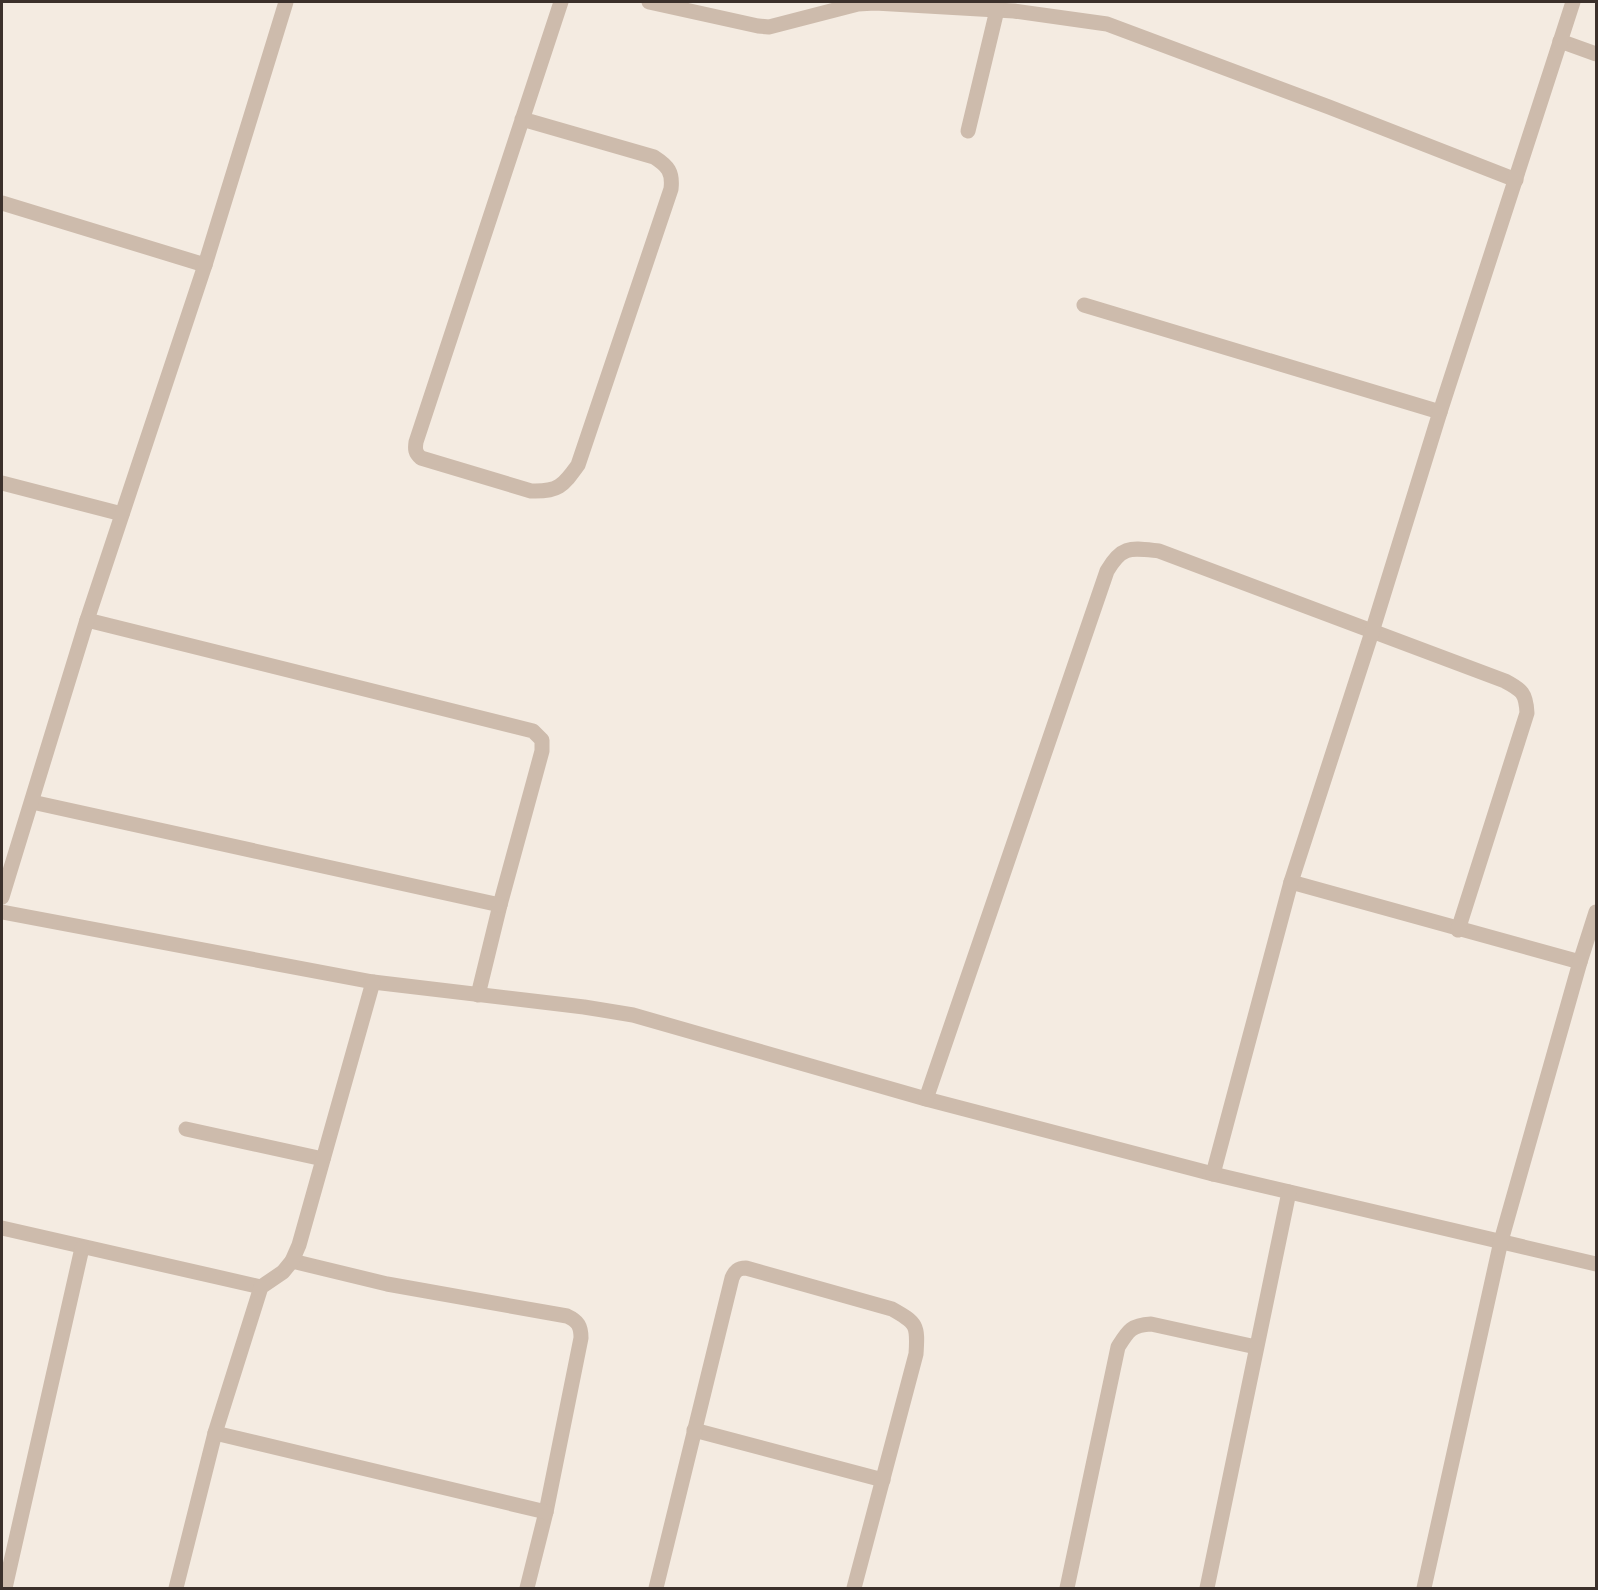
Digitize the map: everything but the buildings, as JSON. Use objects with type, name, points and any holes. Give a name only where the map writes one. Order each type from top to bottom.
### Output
[{"type":"street","points":[[2,897],[87,621],[205,265],[286,2]]},
{"type":"street","points":[[522,119],[654,157],[667,165],[673,176],[671,189],[578,465],[565,484],[550,491],[531,491],[422,458],[415,449],[416,442],[522,119],[561,2]]},
{"type":"street","points":[[649,2],[758,27],[769,27],[858,4],[875,3],[997,10],[1095,22],[1123,29],[1516,180]]},
{"type":"street","points":[[1213,1174],[1291,882],[1573,2]]},
{"type":"street","points":[[968,131],[997,10]]},
{"type":"street","points":[[1560,41],[1596,54]]},
{"type":"street","points":[[2,203],[205,265]]},
{"type":"street","points":[[1084,305],[1440,412]]},
{"type":"street","points":[[2,483],[122,514]]},
{"type":"street","points":[[926,1099],[1107,571],[1122,551],[1134,548],[1159,551],[1505,681],[1520,689],[1527,699],[1527,713],[1458,930]]},
{"type":"street","points":[[87,621],[533,730],[542,740],[542,751],[478,995]]},
{"type":"street","points":[[32,802],[500,905]]},
{"type":"street","points":[[1291,882],[1580,962]]},
{"type":"street","points":[[2,912],[373,982],[633,1015],[926,1099],[1213,1174],[1596,1264]]},
{"type":"street","points":[[1424,1588],[1501,1241],[1596,912]]},
{"type":"street","points":[[176,1588],[215,1433],[261,1287],[283,1272],[292,1261],[299,1245],[373,982]]},
{"type":"street","points":[[186,1129],[323,1159]]},
{"type":"street","points":[[1207,1588],[1289,1192]]},
{"type":"street","points":[[2,1228],[261,1287]]},
{"type":"street","points":[[5,1588],[82,1248]]},
{"type":"street","points":[[292,1261],[387,1284],[567,1316],[574,1320],[581,1329],[546,1512],[527,1588]]},
{"type":"street","points":[[656,1588],[732,1278],[734,1272],[739,1268],[746,1268],[892,1309],[910,1319],[918,1333],[916,1354],[854,1588]]},
{"type":"street","points":[[1067,1588],[1118,1347],[1127,1332],[1138,1324],[1151,1324],[1256,1347]]},
{"type":"street","points":[[694,1430],[883,1480]]},
{"type":"street","points":[[215,1433],[546,1512]]}]
